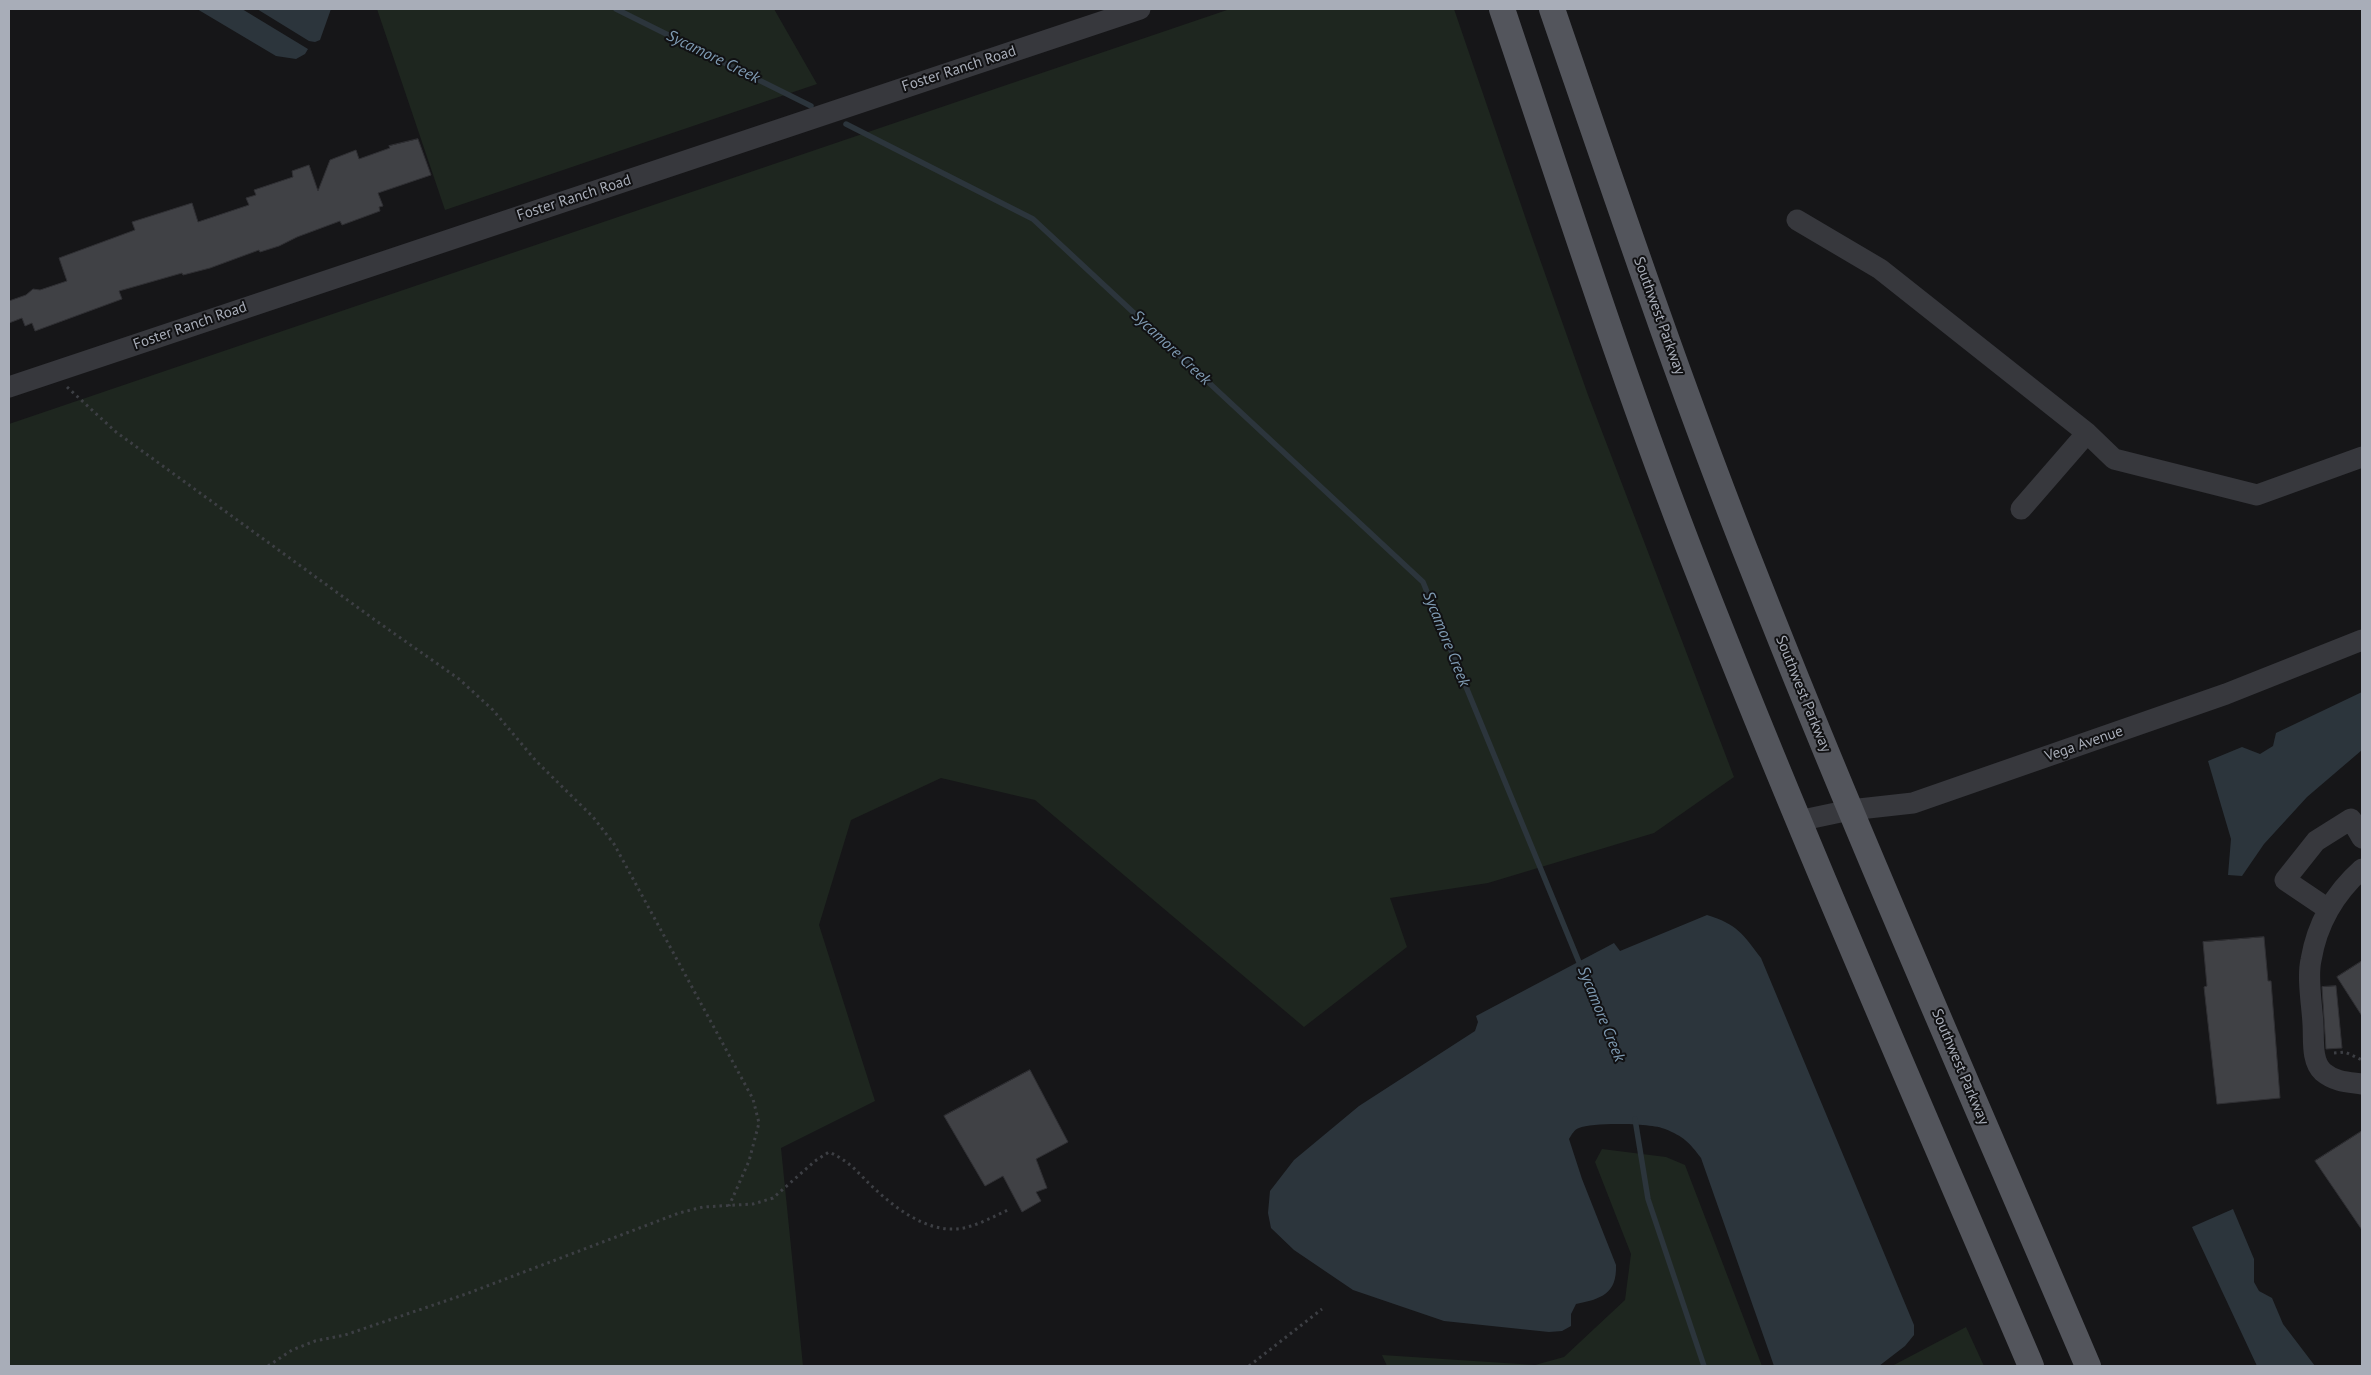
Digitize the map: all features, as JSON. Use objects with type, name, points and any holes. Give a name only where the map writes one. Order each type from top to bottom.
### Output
[{"type":"main road","points":[[1502,9],[1640,417],[1697,568],[1798,821],[2032,1366]]},
{"type":"main road","name":"Southwest Parkway","points":[[1552,9],[1648,288],[1754,573],[1850,810],[2088,1366]]},
{"type":"street","name":"Foster Ranch Road","points":[[9,387],[1140,9]]},
{"type":"street","points":[[1798,220],[1880,269],[2087,433],[2114,459],[2257,495],[2362,457]]},
{"type":"street","points":[[2021,509],[2087,433]]},
{"type":"street","name":"Vega Avenue","points":[[1798,821],[1850,810],[1913,803],[2226,694],[2362,640]]},
{"type":"street","points":[[2328,909],[2285,880],[2316,841],[2351,819],[2362,838]]},
{"type":"street","points":[[2362,869],[2350,880],[2328,909],[2320,925],[2310,961],[2314,1055],[2322,1071],[2337,1081],[2362,1084]]},
{"type":"path","points":[[52,373],[86,407],[116,432],[459,679],[493,710],[536,761],[593,817],[614,844],[753,1099],[759,1122],[749,1161],[729,1206]]},
{"type":"path","points":[[2329,1053],[2345,1052],[2362,1060]]},
{"type":"path","points":[[268,1366],[292,1350],[315,1341],[345,1335],[466,1294],[679,1213],[703,1207],[753,1204],[773,1198],[815,1160],[829,1152],[846,1160],[877,1191],[923,1225],[949,1230],[970,1227],[1010,1209]]},
{"type":"path","points":[[1248,1366],[1322,1309]]},
{"type":"shaded area","points":[[377,9],[774,9],[817,84],[445,210]]},
{"type":"shaded area","points":[[1230,9],[1454,9],[1588,395],[1734,777],[1654,833],[1488,883],[1390,898],[1407,947],[1304,1027],[1035,800],[941,778],[851,820],[819,925],[875,1101],[781,1148],[803,1366],[9,1366],[9,424]]},
{"type":"shaded area","points":[[1602,1149],[1666,1157],[1685,1165],[1762,1366],[1387,1366],[1382,1355],[1535,1365],[1564,1357],[1625,1300],[1631,1254],[1595,1162]]},
{"type":"shaded area","points":[[1966,1327],[1984,1366],[1892,1366]]},
{"type":"water","points":[[197,9],[242,9],[308,49],[305,54],[296,59],[276,56]]},
{"type":"water","points":[[257,9],[331,9],[320,40],[315,42],[309,41]]},
{"type":"water","points":[[2362,692],[2362,750],[2307,797],[2264,844],[2242,876],[2228,875],[2231,839],[2208,761],[2242,747],[2260,754],[2273,746],[2276,733]]},
{"type":"water","points":[[1707,915],[1733,926],[1749,942],[1761,958],[1914,1325],[1914,1335],[1905,1346],[1879,1366],[1774,1366],[1701,1158],[1690,1144],[1681,1137],[1658,1127],[1622,1124],[1586,1126],[1573,1132],[1569,1139],[1582,1179],[1616,1265],[1616,1275],[1614,1283],[1606,1294],[1593,1300],[1576,1304],[1571,1314],[1571,1326],[1562,1331],[1549,1332],[1444,1321],[1353,1290],[1294,1250],[1271,1228],[1268,1213],[1270,1191],[1294,1160],[1359,1106],[1475,1031],[1478,1022],[1476,1016],[1614,943],[1620,951]]},
{"type":"water","points":[[2233,1209],[2254,1259],[2254,1282],[2259,1291],[2272,1298],[2283,1324],[2315,1366],[2257,1366],[2192,1227]]},
{"type":"building","points":[[418,139],[431,175],[378,193],[383,206],[379,207],[380,211],[342,225],[340,221],[297,237],[279,246],[260,252],[259,250],[210,268],[183,275],[182,273],[119,291],[122,299],[35,331],[32,323],[25,326],[22,318],[9,323],[9,301],[26,295],[33,289],[40,290],[67,281],[59,258],[135,230],[132,222],[192,203],[198,222],[249,205],[246,198],[256,195],[254,190],[293,177],[292,171],[309,165],[318,191],[330,160],[356,150],[359,159],[390,148],[389,146]]},
{"type":"building","points":[[2264,937],[2268,981],[2271,981],[2280,1098],[2217,1104],[2204,987],[2207,986],[2203,942]]},
{"type":"building","points":[[2362,961],[2362,1016],[2337,977]]},
{"type":"building","points":[[2336,986],[2342,1048],[2326,1049],[2322,987]]},
{"type":"building","points":[[1030,1070],[1068,1142],[1036,1159],[1047,1188],[1036,1192],[1041,1201],[1022,1212],[1003,1176],[985,1186],[944,1116]]},
{"type":"building","points":[[2362,1131],[2362,1230],[2315,1161]]},
{"type":"waterway","name":"Sycamore Creek","points":[[616,9],[811,106]]},
{"type":"waterway","name":"Sycamore Creek","points":[[846,124],[1033,219],[1423,582],[1581,967]]},
{"type":"waterway","name":"Sycamore Creek","points":[[1635,1119],[1648,1199],[1704,1366]]}]
